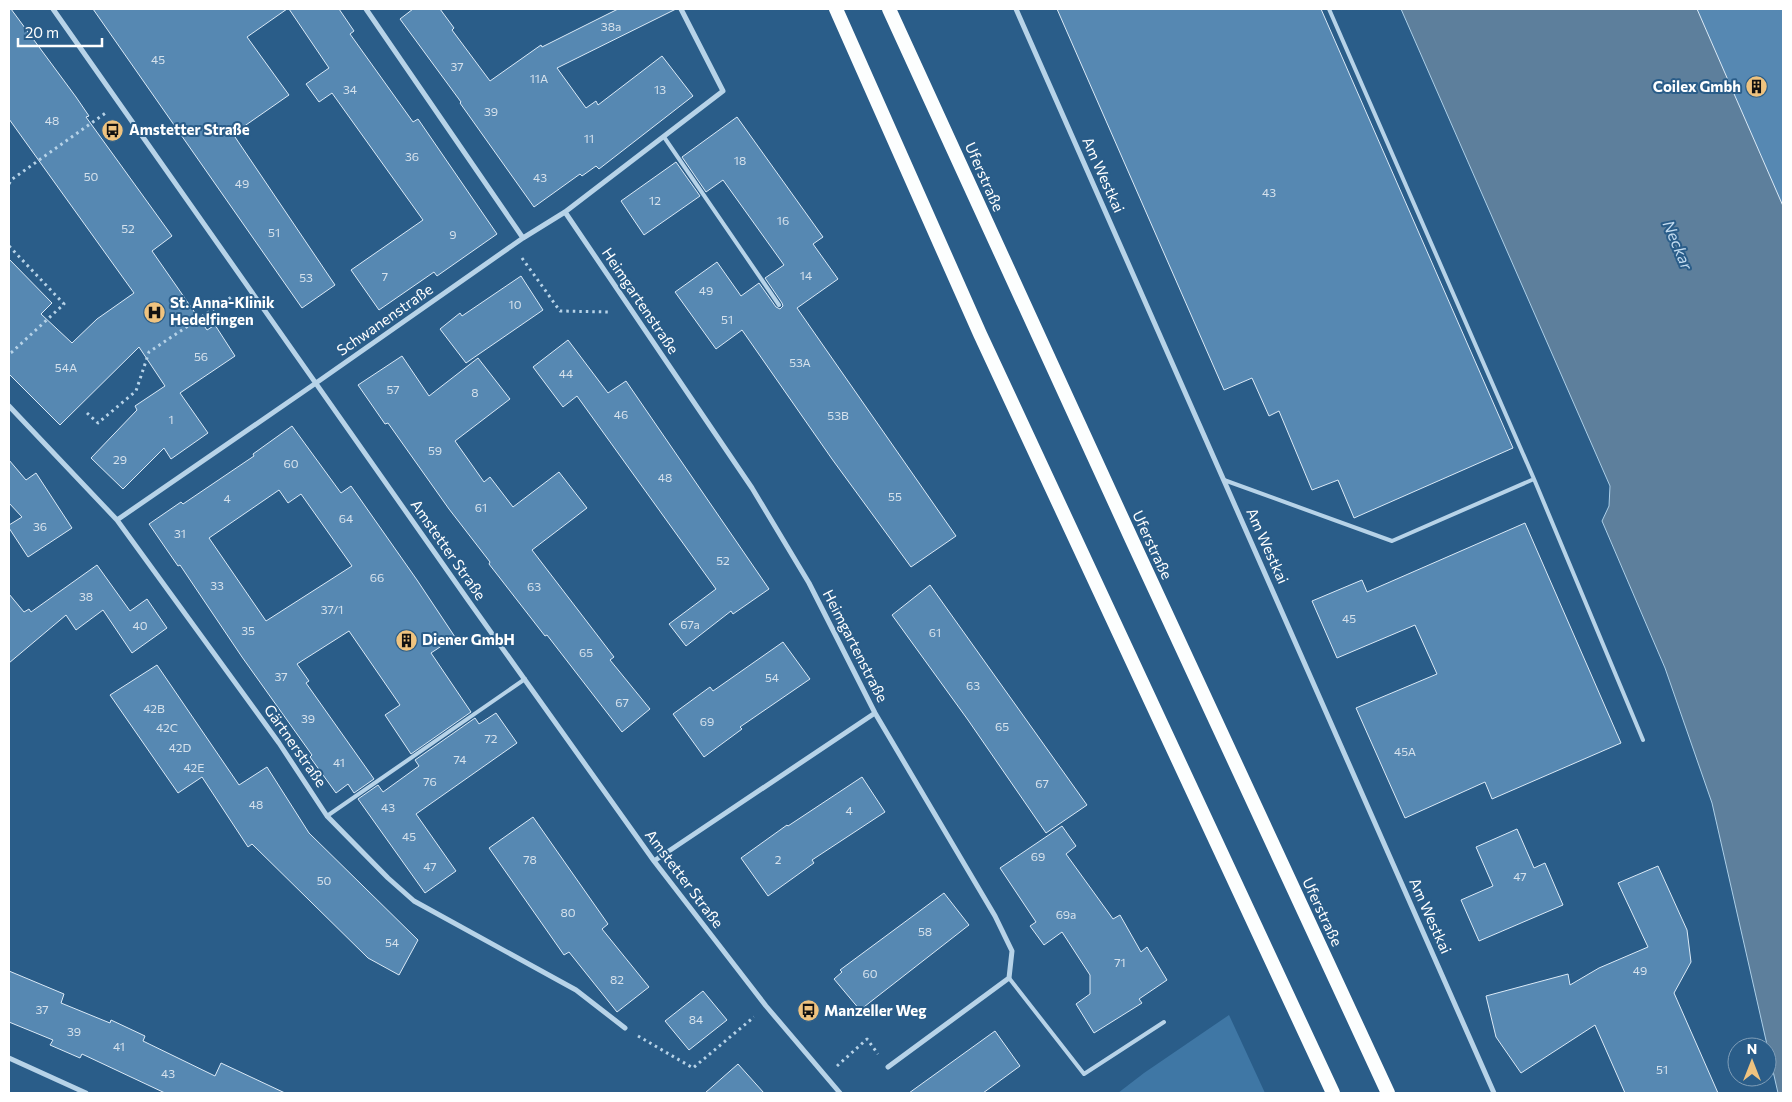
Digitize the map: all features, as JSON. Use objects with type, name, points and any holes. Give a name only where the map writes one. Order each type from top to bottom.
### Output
[{"type":"highway","points":[[836,9],[976,325],[1333,1093]]},
{"type":"highway","name":"Uferstraße","points":[[889,9],[1388,1093]]},
{"type":"street","name":"Amstetter Straße","points":[[54,9],[654,861],[766,1006],[840,1093]]},
{"type":"street","points":[[366,9],[523,238]]},
{"type":"street","name":"Schwanenstraße","points":[[117,520],[523,238],[565,212],[723,91],[681,9]]},
{"type":"street","name":"Am Westkai","points":[[1016,9],[1494,1093]]},
{"type":"street","name":"Heimgartenstraße","points":[[565,212],[752,488],[809,583],[875,713],[995,916],[1012,951],[1009,978]]},
{"type":"street","name":"Gärtnerstraße","points":[[9,406],[117,520],[278,743],[328,816],[388,878],[414,900],[576,990],[625,1028]]},
{"type":"street","points":[[654,861],[875,713]]},
{"type":"street","points":[[888,1067],[1009,978]]},
{"type":"street","points":[[9,1058],[86,1093]]},
{"type":"lane","points":[[1329,9],[1534,479],[1643,740]]},
{"type":"lane","points":[[664,137],[779,305]]},
{"type":"lane","points":[[1224,480],[1392,541],[1534,479]]},
{"type":"lane","points":[[328,816],[525,679]]},
{"type":"lane","points":[[1009,978],[1084,1074],[1164,1022]]},
{"type":"path","points":[[9,184],[11,180],[120,103]]},
{"type":"path","points":[[9,246],[64,304],[9,353]]},
{"type":"path","points":[[512,246],[560,311],[633,312]]},
{"type":"path","points":[[87,413],[98,423],[136,391],[149,352],[248,286]]},
{"type":"path","points":[[625,1028],[694,1068],[766,1006]]},
{"type":"path","points":[[826,1076],[867,1039],[888,1067]]},
{"type":"shaded area","points":[[1229,1015],[1265,1093],[1118,1093],[1144,1073]]},
{"type":"water","name":"Neckar","points":[[1401,9],[1767,9],[1783,46],[1783,1093],[1778,1093],[1777,1087],[1777,1037],[1765,1037],[1712,803],[1665,668],[1602,521],[1609,506],[1610,486]]},
{"type":"building","points":[[9,9],[11,9],[76,97],[89,116],[86,117],[172,236],[152,251],[207,330],[215,325],[235,356],[180,393],[208,433],[171,459],[164,448],[123,489],[91,458],[137,410],[135,406],[165,386],[139,347],[60,425],[9,374],[9,259],[52,303],[41,314],[72,343],[97,319],[134,293],[9,119]]},
{"type":"building","points":[[93,9],[287,9],[247,37],[289,95],[233,134],[335,285],[302,308]]},
{"type":"building","points":[[289,9],[339,9],[354,31],[350,34],[413,122],[418,119],[497,234],[437,276],[434,272],[379,310],[351,270],[423,220],[332,93],[319,102],[306,84],[329,68]]},
{"type":"building","points":[[413,9],[440,9],[454,28],[452,30],[490,81],[541,45],[542,47],[618,9],[676,9],[557,68],[586,108],[596,101],[598,105],[662,56],[693,96],[599,169],[596,166],[582,176],[580,174],[534,207],[400,19]]},
{"type":"building","points":[[1057,9],[1321,9],[1513,448],[1354,518],[1338,480],[1312,490],[1279,411],[1269,416],[1252,378],[1224,390]]},
{"type":"building","name":"Coilex Gmbh","points":[[1697,9],[1783,9],[1783,206]]},
{"type":"building","points":[[737,117],[823,237],[813,244],[838,279],[797,308],[956,536],[911,567],[832,459],[742,330],[716,349],[675,292],[717,262],[741,296],[759,283],[776,307],[780,309],[783,306],[765,278],[784,265],[723,180],[706,192],[682,157]]},
{"type":"building","points":[[676,162],[700,196],[644,235],[621,201]]},
{"type":"building","points":[[521,276],[543,310],[466,363],[440,329],[460,313],[462,316]]},
{"type":"building","points":[[568,340],[608,393],[626,381],[769,589],[733,614],[731,611],[686,646],[669,624],[716,589],[577,396],[563,407],[533,367]]},
{"type":"building","points":[[402,356],[429,396],[478,358],[510,399],[455,441],[484,482],[490,477],[513,507],[559,472],[587,508],[532,550],[614,657],[610,660],[650,709],[622,732],[489,564],[490,562],[449,509],[388,423],[385,424],[358,385]]},
{"type":"building","points":[[292,426],[341,493],[351,486],[455,637],[431,653],[471,712],[411,754],[385,715],[400,705],[349,631],[297,664],[309,681],[306,683],[374,779],[354,793],[348,784],[336,793],[310,757],[312,755],[242,657],[180,565],[178,566],[149,524],[181,502],[183,504],[254,456],[253,454]],"holes":[[[279,490],[288,503],[301,494],[352,566],[266,621],[209,538]]]},
{"type":"building","points":[[9,460],[26,480],[36,473],[72,528],[28,557],[9,528],[9,525],[22,517],[9,503]]},
{"type":"building","points":[[1525,523],[1621,743],[1492,799],[1485,782],[1405,818],[1356,708],[1437,674],[1415,625],[1337,658],[1312,601],[1362,580],[1367,592]]},
{"type":"building","points":[[97,565],[130,611],[147,599],[167,628],[132,653],[103,610],[76,630],[66,615],[9,663],[9,594],[24,612],[29,609],[31,612]]},
{"type":"building","points":[[930,585],[1087,805],[1046,833],[892,615]]},
{"type":"building","points":[[783,642],[810,679],[740,727],[742,729],[704,757],[673,714],[710,687],[713,691]]},
{"type":"building","points":[[157,665],[239,785],[267,767],[309,833],[418,940],[399,975],[368,958],[252,844],[248,847],[202,777],[178,793],[110,695]]},
{"type":"building","points":[[496,713],[517,743],[416,814],[456,871],[425,893],[358,799],[378,785],[383,792],[419,766],[415,760],[475,718],[479,724]]},
{"type":"building","points":[[862,777],[885,812],[812,860],[814,863],[768,896],[741,858],[787,825]]},
{"type":"building","points":[[533,817],[608,924],[602,929],[649,987],[617,1012],[569,952],[564,955],[489,848]]},
{"type":"building","points":[[1062,826],[1076,846],[1066,854],[1113,919],[1120,915],[1141,952],[1147,947],[1167,980],[1139,999],[1142,1003],[1094,1033],[1076,1004],[1090,994],[1090,975],[1062,932],[1044,945],[1030,926],[1036,922],[1000,868]]},
{"type":"building","points":[[1517,829],[1534,868],[1545,863],[1563,905],[1479,941],[1461,900],[1493,886],[1476,847]]},
{"type":"building","points":[[1658,866],[1687,930],[1691,962],[1674,993],[1718,1093],[1625,1093],[1595,1025],[1521,1073],[1496,1037],[1486,996],[1568,974],[1570,985],[1599,968],[1648,947],[1618,883]]},
{"type":"building","points":[[944,893],[969,925],[860,1010],[834,979],[842,972],[840,970]]},
{"type":"building","points":[[9,971],[64,994],[61,1003],[110,1023],[111,1020],[145,1036],[143,1041],[215,1076],[221,1063],[285,1093],[165,1093],[82,1054],[80,1058],[50,1045],[53,1040],[9,1022]]},
{"type":"building","points":[[703,991],[727,1020],[689,1050],[665,1021]]},
{"type":"building","points":[[995,1031],[1020,1066],[983,1093],[909,1093]]},
{"type":"building","points":[[738,1064],[764,1093],[705,1093]]},
{"type":"place","name":"Coilex Gmbh","points":[[1757,87]]},
{"type":"place","name":"Amstetter Straße","points":[[113,130]]},
{"type":"place","name":"St. Anna-Klinik Hedelfingen","points":[[154,312]]},
{"type":"place","name":"Diener GmbH","points":[[406,640]]},
{"type":"place","name":"Manzeller Weg","points":[[808,1011]]}]
